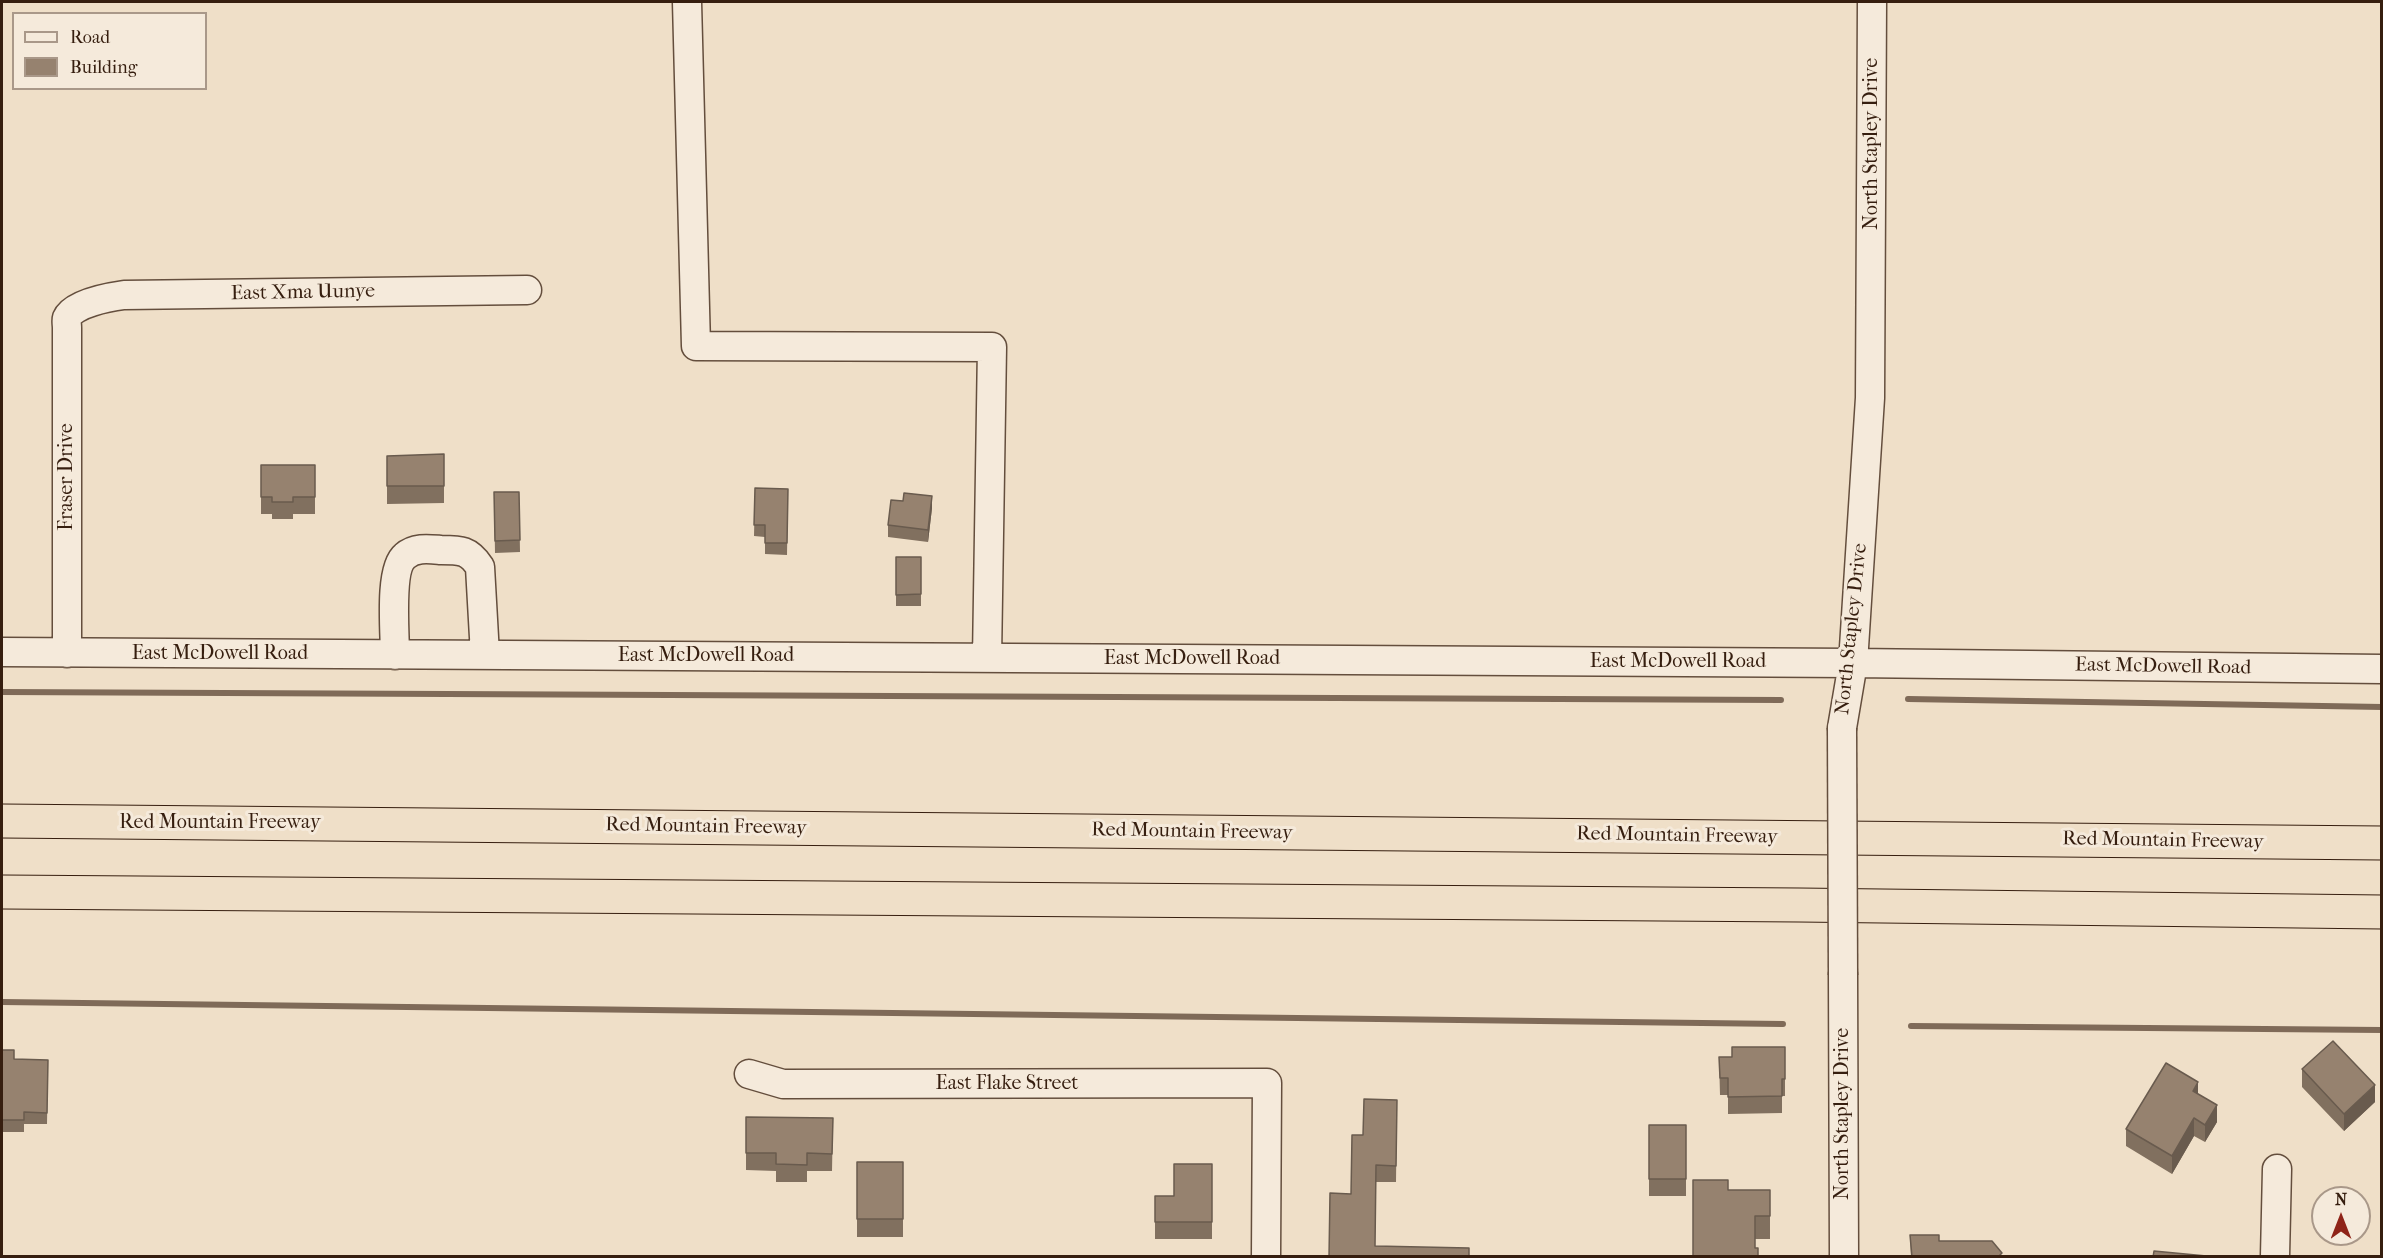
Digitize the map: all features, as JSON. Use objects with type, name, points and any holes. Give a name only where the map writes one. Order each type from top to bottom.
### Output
[{"type":"highway","name":"Red Mountain Freeway","points":[[2,821],[2382,843]]},
{"type":"highway","points":[[2,892],[1788,905],[2382,912]]},
{"type":"street","points":[[687,2],[696,346],[992,347],[987,658]]},
{"type":"street","name":"North Stapley Drive","points":[[1844,1257],[1842,728],[1853,663],[1870,398],[1872,2]]},
{"type":"street","name":"East Xma Uunye","points":[[80,307],[124,295],[527,290]]},
{"type":"street","name":"Fraser Drive","points":[[67,653],[67,318],[80,307]]},
{"type":"street","points":[[395,655],[396,571],[405,556],[420,549],[456,550],[472,555],[480,567],[485,655]]},
{"type":"street","name":"East McDowell Road","points":[[2,652],[1853,663],[2382,669]]},
{"type":"street","name":"East Flake Street","points":[[749,1074],[783,1084],[1267,1083],[1266,1257]]},
{"type":"street","points":[[2275,1257],[2277,1169]]},
{"type":"building","points":[[444,454],[444,486],[387,486],[387,456]]},
{"type":"building","points":[[261,465],[315,465],[315,497],[293,497],[293,502],[272,502],[272,497],[261,497]]},
{"type":"building","points":[[755,488],[788,489],[787,543],[765,543],[765,525],[754,525]]},
{"type":"building","points":[[494,492],[519,492],[520,540],[495,541]]},
{"type":"building","points":[[904,493],[932,496],[928,530],[888,525],[891,500],[903,501]]},
{"type":"building","points":[[896,557],[921,557],[921,594],[896,595]]},
{"type":"building","points":[[2333,1041],[2375,1085],[2344,1114],[2302,1069]]},
{"type":"building","points":[[1732,1047],[1785,1047],[1785,1079],[1782,1079],[1782,1096],[1728,1097],[1728,1078],[1720,1078],[1719,1057],[1732,1057]]},
{"type":"building","points":[[2,1050],[14,1050],[14,1059],[48,1060],[47,1113],[24,1112],[24,1120],[2,1120]]},
{"type":"building","points":[[2166,1063],[2198,1082],[2193,1091],[2217,1105],[2205,1125],[2194,1118],[2172,1156],[2126,1129]]},
{"type":"building","points":[[1364,1099],[1397,1100],[1396,1166],[1376,1165],[1375,1246],[1469,1248],[1469,1257],[1329,1257],[1330,1193],[1351,1194],[1352,1135],[1363,1135]]},
{"type":"building","points":[[746,1117],[833,1118],[832,1154],[807,1153],[807,1165],[776,1164],[776,1153],[746,1153]]},
{"type":"building","points":[[1649,1125],[1686,1125],[1686,1179],[1649,1179]]},
{"type":"building","points":[[857,1162],[903,1162],[903,1219],[857,1219]]},
{"type":"building","points":[[1174,1164],[1212,1164],[1212,1222],[1155,1222],[1155,1196],[1174,1196]]},
{"type":"building","points":[[1693,1180],[1728,1180],[1728,1190],[1770,1190],[1770,1216],[1755,1216],[1755,1248],[1758,1248],[1758,1257],[1693,1257]]},
{"type":"building","points":[[1910,1235],[1939,1235],[1939,1241],[1992,1241],[2002,1253],[1998,1257],[1912,1257]]},
{"type":"building","points":[[2154,1251],[2217,1257],[2153,1257]]},
{"type":"waterway","points":[[2,692],[1781,700]]},
{"type":"waterway","points":[[1908,699],[2382,707]]},
{"type":"waterway","points":[[2,1002],[1783,1024]]},
{"type":"waterway","points":[[1911,1026],[2382,1030]]}]
